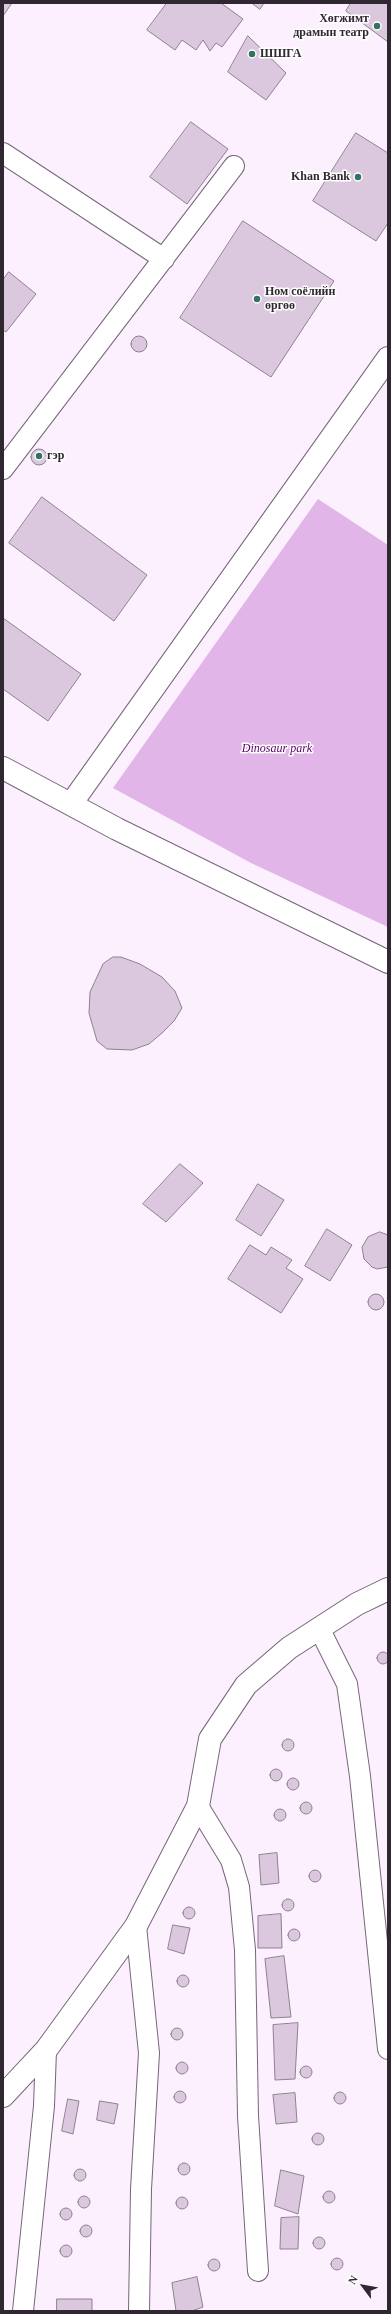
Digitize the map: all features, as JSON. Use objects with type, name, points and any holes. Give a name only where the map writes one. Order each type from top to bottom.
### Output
[{"type":"street","points":[[3,153],[164,259]]},
{"type":"street","points":[[3,469],[234,166]]},
{"type":"street","points":[[71,804],[388,358]]},
{"type":"street","points":[[3,768],[71,804],[388,962]]},
{"type":"street","points":[[3,2096],[46,2050],[136,1926],[198,1806],[210,1739],[246,1685],[289,1648],[320,1630],[357,1604],[388,1589]]},
{"type":"street","points":[[320,1630],[347,1684],[360,1776],[388,2049]]},
{"type":"street","points":[[198,1806],[232,1860],[239,1887],[245,1950],[248,2116],[258,2271]]},
{"type":"street","points":[[136,1926],[149,2053],[141,2189],[139,2311]]},
{"type":"street","points":[[23,2311],[44,2106],[46,2050]]},
{"type":"green space","name":"Dinosaur park","points":[[318,499],[388,545],[388,927],[251,863],[113,788]]},
{"type":"building","points":[[3,3],[12,3],[3,16]]},
{"type":"building","points":[[167,3],[221,3],[243,19],[222,47],[216,43],[210,51],[203,40],[196,50],[182,40],[175,50],[147,30]]},
{"type":"building","points":[[252,3],[264,3],[260,9]]},
{"type":"building","name":"Хөгжимт драмын театр","points":[[351,3],[388,3],[388,42],[346,11]]},
{"type":"building","name":"ШШГА","points":[[248,36],[286,73],[266,100],[228,72]]},
{"type":"building","points":[[191,122],[228,149],[187,204],[150,177]]},
{"type":"building","name":"Khan Bank","points":[[356,133],[388,153],[388,223],[376,241],[313,201]]},
{"type":"building","name":"Ном соёлийн өргөө","points":[[243,221],[334,281],[271,377],[180,318]]},
{"type":"building","points":[[9,272],[36,294],[6,332],[3,330],[3,280]]},
{"type":"building","points":[[136,336],[142,336],[147,341],[145,350],[142,352],[136,352],[131,347],[131,341]]},
{"type":"building","name":"гэр","points":[[36,449],[42,449],[47,454],[45,463],[42,465],[36,465],[31,460],[31,454]]},
{"type":"building","points":[[42,497],[147,575],[114,621],[9,543]]},
{"type":"building","points":[[3,618],[81,674],[48,721],[3,689]]},
{"type":"building","points":[[113,957],[121,957],[140,964],[162,977],[175,991],[182,1008],[174,1021],[149,1044],[132,1050],[107,1049],[97,1041],[89,1013],[90,992],[103,964]]},
{"type":"building","points":[[180,1164],[203,1183],[166,1222],[143,1204]]},
{"type":"building","points":[[258,1184],[284,1200],[261,1236],[236,1220]]},
{"type":"building","points":[[327,1229],[352,1245],[330,1281],[305,1266]]},
{"type":"building","points":[[380,1232],[388,1235],[388,1267],[377,1269],[372,1267],[364,1259],[362,1247],[368,1237]]},
{"type":"building","points":[[250,1245],[266,1255],[271,1247],[292,1260],[286,1268],[303,1279],[281,1313],[228,1279]]},
{"type":"building","points":[[376,1294],[382,1296],[384,1302],[382,1308],[376,1310],[370,1308],[368,1302],[370,1296]]},
{"type":"building","points":[[381,1652],[385,1652],[389,1658],[385,1664],[381,1664],[377,1660],[377,1656]]},
{"type":"building","points":[[286,1739],[290,1739],[294,1745],[290,1751],[286,1751],[282,1747],[282,1743]]},
{"type":"building","points":[[274,1769],[278,1769],[282,1775],[278,1781],[274,1781],[270,1777],[270,1773]]},
{"type":"building","points":[[291,1778],[295,1778],[299,1784],[295,1790],[291,1790],[287,1786],[287,1782]]},
{"type":"building","points":[[304,1802],[308,1802],[312,1808],[308,1814],[304,1814],[300,1810],[300,1806]]},
{"type":"building","points":[[278,1809],[282,1809],[286,1815],[282,1821],[278,1821],[274,1817],[274,1813]]},
{"type":"building","points":[[277,1853],[279,1883],[261,1885],[259,1855]]},
{"type":"building","points":[[313,1870],[317,1870],[321,1876],[317,1882],[313,1882],[309,1878],[309,1874]]},
{"type":"building","points":[[286,1899],[290,1899],[294,1905],[290,1911],[286,1911],[282,1907],[282,1903]]},
{"type":"building","points":[[187,1907],[191,1907],[195,1913],[191,1919],[187,1919],[183,1915],[183,1911]]},
{"type":"building","points":[[281,1914],[282,1948],[258,1948],[258,1916]]},
{"type":"building","points":[[173,1925],[190,1928],[184,1954],[168,1949]]},
{"type":"building","points":[[292,1929],[296,1929],[300,1935],[296,1941],[292,1941],[288,1937],[288,1933]]},
{"type":"building","points":[[284,1956],[291,2017],[271,2018],[265,1959]]},
{"type":"building","points":[[181,1975],[185,1975],[189,1981],[185,1987],[181,1987],[177,1983],[177,1979]]},
{"type":"building","points":[[298,2023],[295,2079],[275,2080],[273,2025]]},
{"type":"building","points":[[175,2028],[179,2028],[183,2034],[179,2040],[175,2040],[171,2036],[171,2032]]},
{"type":"building","points":[[180,2062],[184,2062],[188,2068],[184,2074],[180,2074],[176,2070],[176,2066]]},
{"type":"building","points":[[304,2066],[308,2066],[312,2072],[308,2078],[304,2078],[300,2074],[300,2070]]},
{"type":"building","points":[[178,2091],[182,2091],[186,2097],[182,2103],[178,2103],[174,2099],[174,2095]]},
{"type":"building","points":[[338,2092],[342,2092],[346,2098],[342,2104],[338,2104],[334,2100],[334,2096]]},
{"type":"building","points":[[295,2093],[297,2122],[276,2124],[273,2095]]},
{"type":"building","points":[[68,2099],[79,2101],[73,2134],[62,2131]]},
{"type":"building","points":[[100,2101],[118,2104],[114,2124],[97,2120]]},
{"type":"building","points":[[316,2133],[320,2133],[324,2139],[320,2145],[316,2145],[312,2141],[312,2137]]},
{"type":"building","points":[[182,2163],[186,2163],[190,2169],[186,2175],[182,2175],[178,2171],[178,2167]]},
{"type":"building","points":[[78,2169],[82,2169],[86,2175],[82,2181],[78,2181],[74,2177],[74,2173]]},
{"type":"building","points":[[281,2170],[304,2176],[298,2214],[275,2206]]},
{"type":"building","points":[[327,2191],[331,2191],[335,2197],[331,2203],[327,2203],[323,2199],[323,2195]]},
{"type":"building","points":[[82,2196],[86,2196],[90,2202],[86,2208],[82,2208],[78,2204],[78,2200]]},
{"type":"building","points":[[180,2197],[184,2197],[188,2203],[184,2209],[180,2209],[176,2205],[176,2201]]},
{"type":"building","points":[[64,2208],[68,2208],[72,2214],[68,2220],[64,2220],[60,2216],[60,2212]]},
{"type":"building","points":[[299,2217],[298,2249],[280,2249],[281,2218]]},
{"type":"building","points":[[84,2225],[88,2225],[92,2231],[88,2237],[84,2237],[80,2233],[80,2229]]},
{"type":"building","points":[[317,2237],[321,2237],[325,2243],[321,2249],[317,2249],[313,2245],[313,2241]]},
{"type":"building","points":[[64,2245],[68,2245],[72,2251],[68,2257],[64,2257],[60,2253],[60,2249]]},
{"type":"building","points":[[335,2258],[339,2258],[343,2264],[339,2270],[335,2270],[331,2266],[331,2262]]},
{"type":"building","points":[[212,2259],[216,2259],[220,2265],[216,2271],[212,2271],[208,2267],[208,2263]]},
{"type":"building","points":[[197,2277],[203,2307],[192,2311],[176,2311],[172,2283]]},
{"type":"building","points":[[57,2299],[92,2299],[92,2311],[57,2311]]},
{"type":"place","name":"Хөгжимт драмын театр","points":[[377,26]]},
{"type":"place","name":"ШШГА","points":[[252,54]]},
{"type":"place","name":"Khan Bank","points":[[358,177]]},
{"type":"place","name":"Ном соёлийн өргөө","points":[[257,299]]},
{"type":"place","name":"гэр","points":[[39,456]]}]
